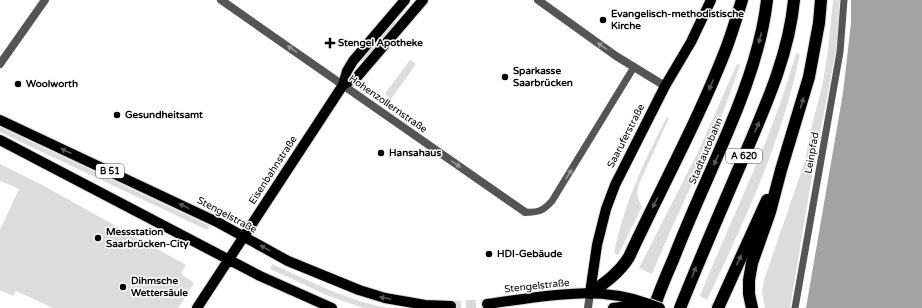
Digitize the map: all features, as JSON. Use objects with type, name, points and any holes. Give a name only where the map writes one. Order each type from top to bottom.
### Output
[{"type":"highway","points":[[590,294],[609,280],[624,265],[629,257],[684,145],[709,89],[728,42],[742,0]]},
{"type":"highway","name":"Stadtautobahn","points":[[652,306],[741,99],[751,72],[760,38],[767,0]]},
{"type":"highway","name":"A 620","points":[[680,308],[706,243],[776,80],[788,33],[794,0]]},
{"type":"highway","points":[[752,308],[749,294],[749,280],[752,263],[770,212],[781,170],[803,101],[812,65],[821,0]]},
{"type":"highway","points":[[718,308],[781,170]]},
{"type":"main road","name":"Eisenbahnstraße","points":[[197,308],[343,85],[347,71],[353,61],[404,0]]},
{"type":"main road","name":"Eisenbahnstraße","points":[[343,85],[357,77],[423,0]]},
{"type":"main road","name":"Saaruferstraße","points":[[590,294],[597,245],[606,209],[629,155],[665,86],[691,42],[711,0]]},
{"type":"main road","name":"Stengelstraße","points":[[0,120],[219,223],[288,260],[358,290],[385,298],[427,306],[451,306]]},
{"type":"main road","name":"B 51","points":[[0,140],[260,276],[332,308]]},
{"type":"main road","name":"Stengelstraße","points":[[487,304],[566,294],[590,294],[621,296],[660,308]]},
{"type":"main road","points":[[614,308],[652,306]]},
{"type":"street","points":[[0,64],[45,0]]},
{"type":"street","name":"Hohenzollernstraße","points":[[221,0],[524,212]]},
{"type":"street","points":[[538,0],[616,56],[665,86]]},
{"type":"street","points":[[588,308],[590,294]]},
{"type":"lane","name":"Leinpfad","points":[[795,308],[840,52],[844,0]]},
{"type":"lane","name":"Hohenzollernstraße","points":[[524,212],[535,213],[547,207],[552,201],[634,67]]},
{"type":"shaded area","points":[[833,0],[840,0],[836,51],[814,164],[790,308],[765,308],[762,291],[764,280],[805,161],[811,129],[823,82]]},
{"type":"shaded area","points":[[851,0],[922,0],[922,308],[806,308],[843,93],[851,23]]},
{"type":"shaded area","points":[[393,21],[397,24],[364,63],[360,60]]},
{"type":"shaded area","points":[[796,53],[800,54],[773,149],[735,240],[707,300],[700,296],[764,146],[787,85]]},
{"type":"shaded area","points":[[410,60],[416,64],[391,99],[385,94]]},
{"type":"shaded area","points":[[737,64],[740,65],[725,107],[652,274],[639,268],[698,152]]},
{"type":"shaded area","points":[[667,117],[669,118],[638,186],[637,196],[642,207],[618,255],[614,253],[629,200],[650,150]]},
{"type":"shaded area","points":[[0,127],[210,226],[207,230],[0,132]]},
{"type":"shaded area","points":[[0,164],[44,186],[186,265],[181,274],[194,283],[178,308],[53,308],[16,291],[13,296],[0,290],[0,230],[19,189],[1,181],[0,183]]},
{"type":"shaded area","points":[[272,264],[315,284],[358,301],[388,308],[364,308],[331,297],[270,269]]},
{"type":"tunnel","points":[[451,306],[487,304]]},
{"type":"place","name":"Evangelisch-methodistische Kirche","points":[[603,20]]},
{"type":"place","name":"Stengel Apotheke","points":[[330,43]]},
{"type":"place","name":"Sparkasse Saarbrücken","points":[[505,77]]},
{"type":"place","name":"Woolworth","points":[[18,84]]},
{"type":"place","name":"Gesundheitsamt","points":[[117,115]]},
{"type":"place","name":"Hansahaus","points":[[381,153]]},
{"type":"place","name":"Messstation Saarbrücken-City","points":[[98,238]]},
{"type":"place","name":"HDI-Gebäude","points":[[489,254]]},
{"type":"place","name":"Dihmsche Wettersäule","points":[[123,287]]}]
